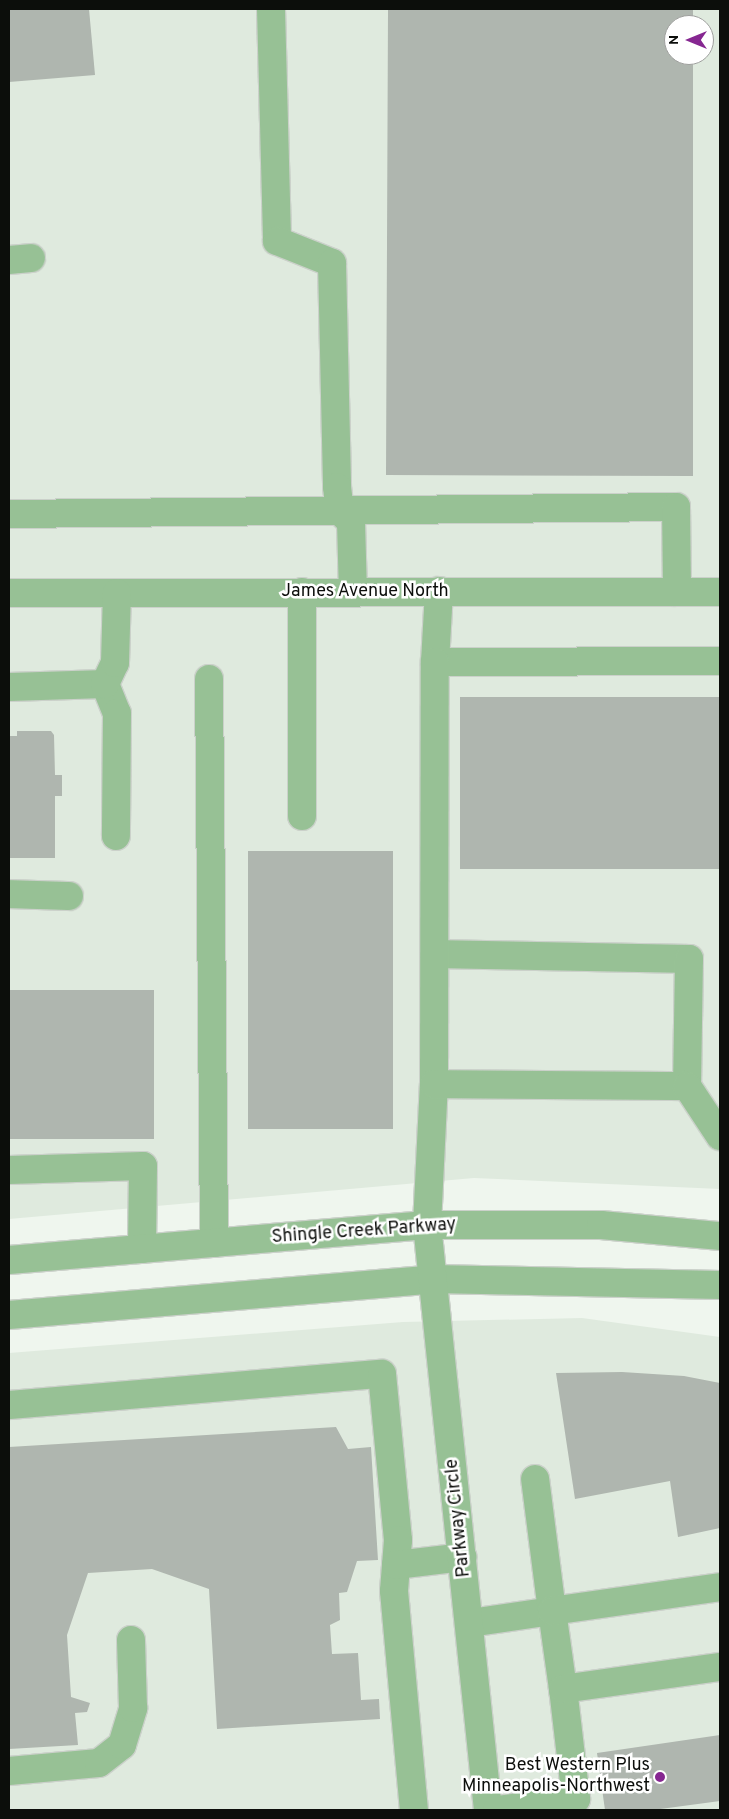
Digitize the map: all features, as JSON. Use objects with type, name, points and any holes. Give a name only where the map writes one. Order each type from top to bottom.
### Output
[{"type":"street","points":[[271,9],[276,241],[332,262],[340,511],[351,522],[353,593]]},
{"type":"street","points":[[9,514],[676,507],[677,592]]},
{"type":"street","name":"Parkway Circle","points":[[439,591],[435,662],[434,1084],[427,1225],[488,1810]]},
{"type":"street","points":[[302,592],[302,816]]},
{"type":"street","name":"James Avenue North","points":[[9,593],[720,592]]},
{"type":"street","points":[[116,836],[116,713],[105,684],[115,663],[117,593]]},
{"type":"street","points":[[435,662],[720,660]]},
{"type":"street","points":[[210,679],[214,1244]]},
{"type":"street","points":[[9,687],[105,684]]},
{"type":"street","points":[[9,894],[69,896]]},
{"type":"street","points":[[435,954],[688,959],[687,1086],[720,1136]]},
{"type":"street","points":[[434,1084],[687,1086]]},
{"type":"street","points":[[9,1170],[143,1166],[142,1248]]},
{"type":"street","name":"Shingle Creek Parkway","points":[[9,1260],[427,1225],[601,1225],[720,1236]]},
{"type":"street","points":[[9,1315],[434,1279],[720,1285]]},
{"type":"street","points":[[9,1405],[382,1374],[398,1540],[394,1591],[414,1810]]},
{"type":"street","points":[[497,1810],[576,1799],[535,1479]]},
{"type":"street","points":[[396,1564],[463,1557]]},
{"type":"street","points":[[470,1623],[720,1587]]},
{"type":"street","points":[[9,1771],[99,1763],[122,1745],[133,1708],[131,1640]]},
{"type":"street","points":[[563,1689],[720,1666]]},
{"type":"shaded area","points":[[9,9],[720,9],[720,1189],[474,1178],[9,1219]]},
{"type":"shaded area","points":[[582,1318],[720,1337],[720,1810],[9,1810],[9,1353],[403,1322]]},
{"type":"building","points":[[9,9],[89,9],[95,75],[9,82]]},
{"type":"building","points":[[388,9],[693,9],[693,15],[664,15],[664,65],[693,65],[693,476],[386,475]]},
{"type":"building","points":[[460,697],[720,697],[720,869],[460,869]]},
{"type":"building","points":[[17,731],[51,731],[54,735],[55,775],[62,775],[62,796],[55,796],[55,858],[9,858],[9,736],[17,736]]},
{"type":"building","points":[[248,851],[393,851],[393,1129],[248,1129]]},
{"type":"building","points":[[9,990],[154,990],[154,1139],[9,1139]]},
{"type":"building","points":[[622,1372],[684,1376],[720,1383],[720,1528],[678,1537],[670,1481],[575,1499],[556,1373]]},
{"type":"building","points":[[336,1427],[348,1449],[371,1447],[378,1560],[357,1561],[347,1592],[339,1593],[340,1620],[330,1625],[332,1654],[358,1653],[361,1700],[379,1699],[380,1719],[217,1729],[209,1589],[152,1569],[88,1573],[67,1635],[71,1697],[90,1703],[87,1712],[75,1713],[78,1745],[9,1749],[9,1447]]},
{"type":"building","name":"Best Western Plus Minneapolis-Northwest","points":[[720,1735],[720,1801],[653,1810],[605,1810],[597,1753]]},
{"type":"place","name":"Best Western Plus Minneapolis-Northwest","points":[[660,1777]]}]
